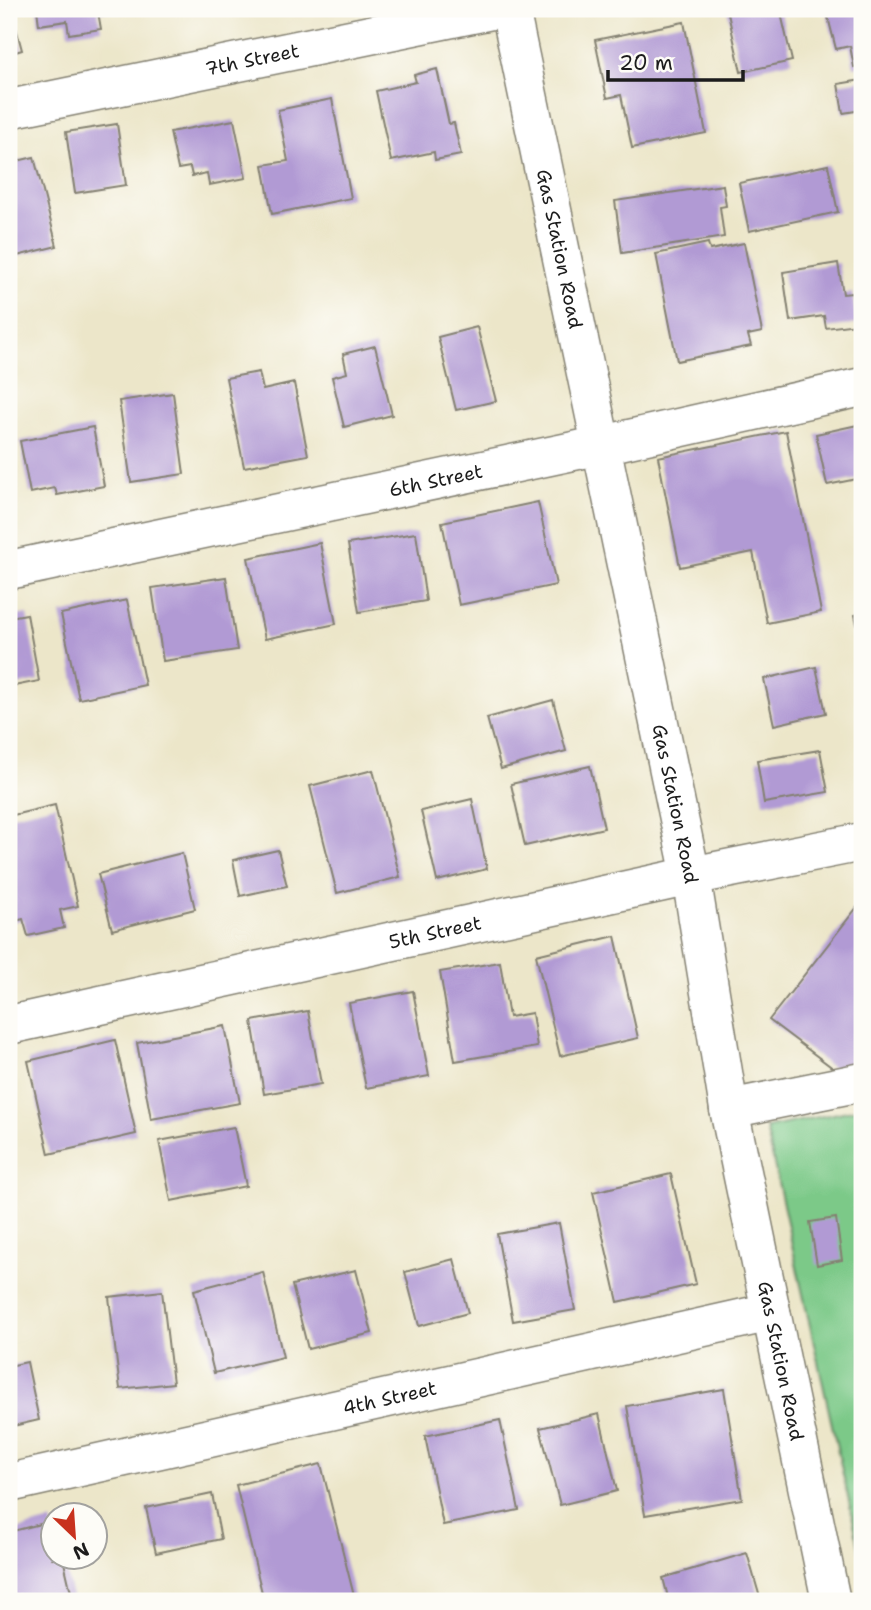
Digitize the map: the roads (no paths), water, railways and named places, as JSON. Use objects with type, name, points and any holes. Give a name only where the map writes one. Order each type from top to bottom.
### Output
[{"type":"street","name":"7th Street","points":[[9,109],[497,9]]},
{"type":"street","name":"Gas Station Road","points":[[510,9],[691,876],[729,1109],[831,1601]]},
{"type":"street","name":"6th Street","points":[[9,570],[602,445],[862,387]]},
{"type":"street","name":"5th Street","points":[[9,1025],[691,876],[862,842]]},
{"type":"street","points":[[729,1109],[862,1082]]},
{"type":"street","name":"4th Street","points":[[9,1483],[771,1311]]}]
